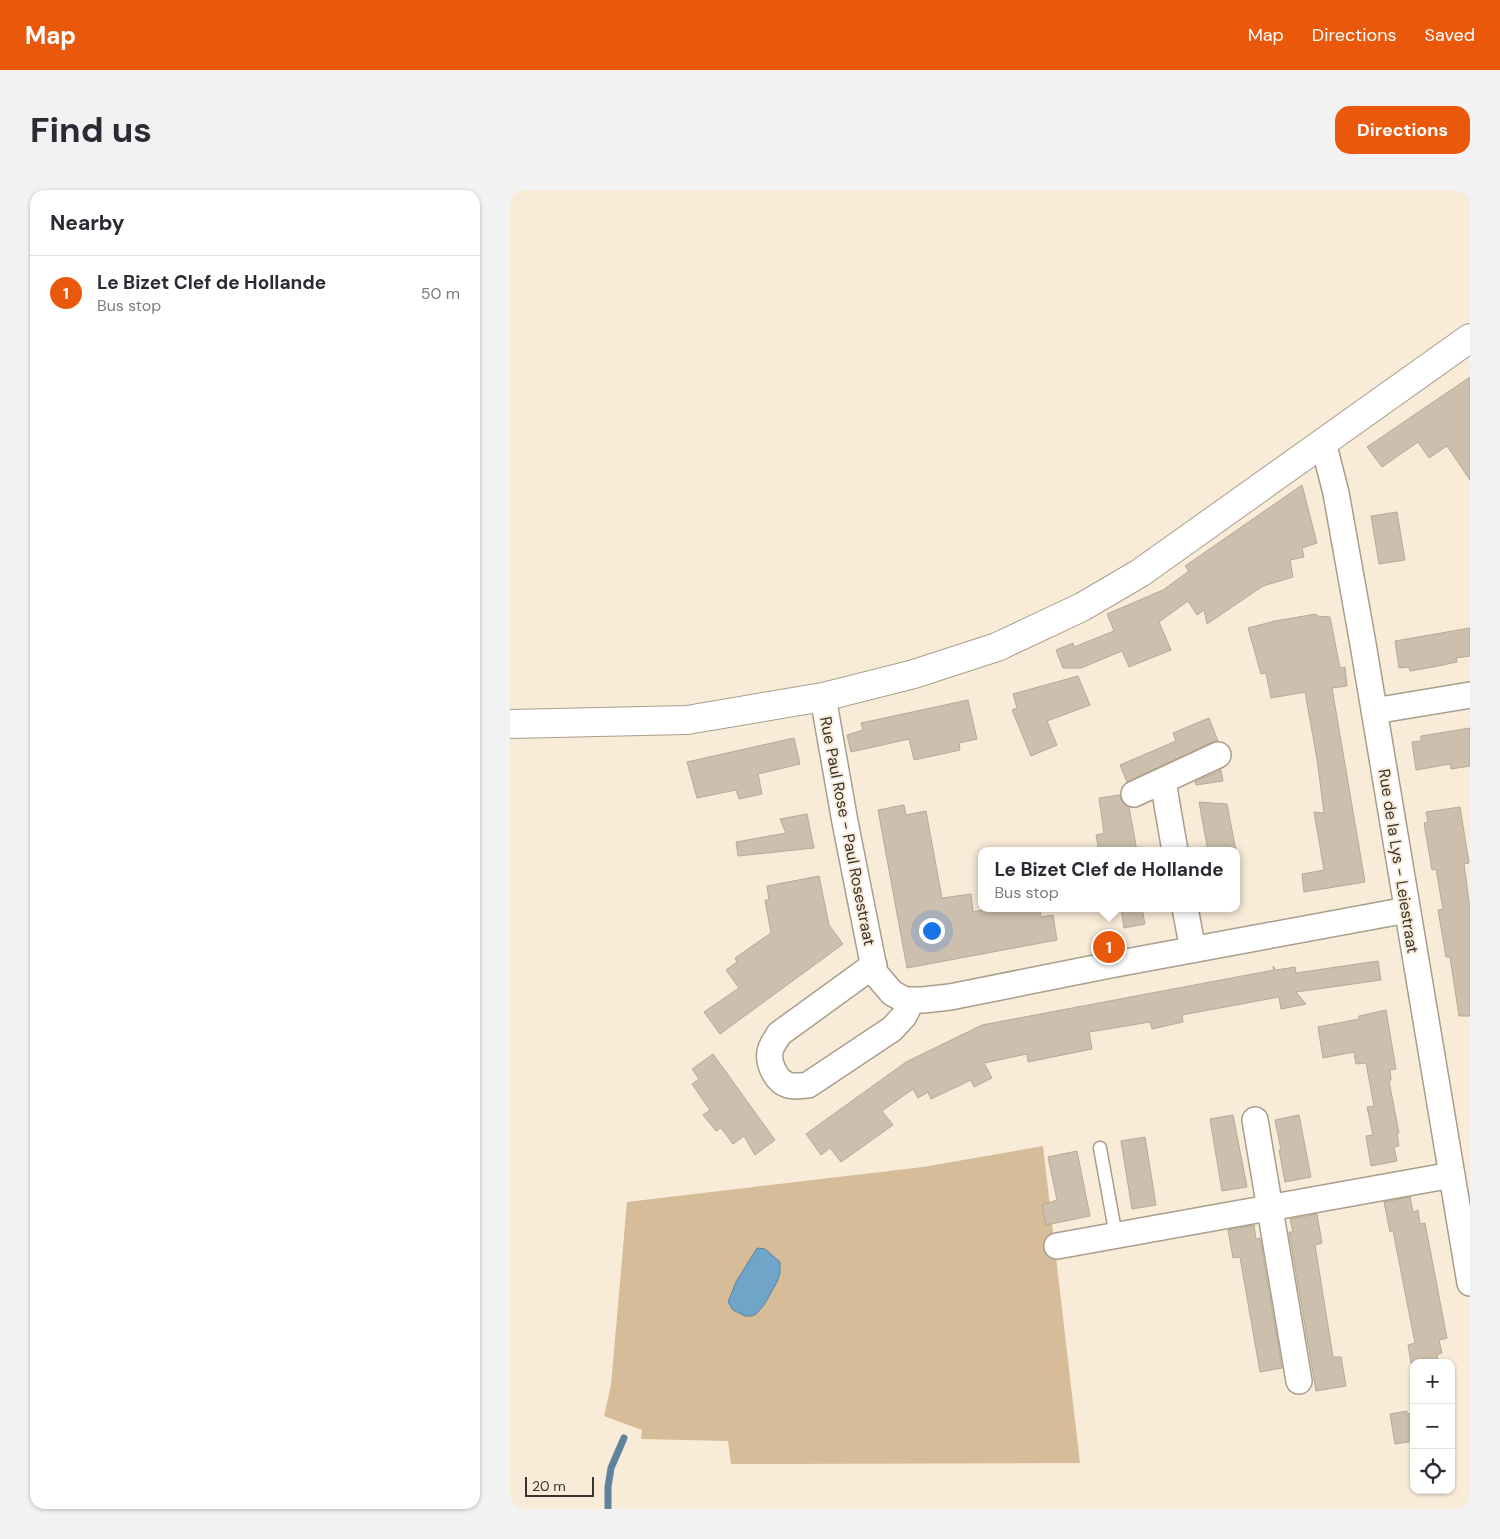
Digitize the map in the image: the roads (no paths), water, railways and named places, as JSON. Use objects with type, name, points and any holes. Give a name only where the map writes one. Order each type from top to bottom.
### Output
[{"type":"street","points":[[510,724],[687,720],[823,697],[914,674],[997,647],[1082,607],[1140,573],[1470,338]]},
{"type":"street","name":"Rue de la Lys - Leiestraat","points":[[1323,442],[1336,493],[1452,1175],[1468,1258],[1470,1282]]},
{"type":"street","points":[[1374,711],[1470,695]]},
{"type":"street","name":"Rue Paul Rose - Paul Rosestraat","points":[[823,697],[845,822],[875,973],[892,993],[905,1000],[950,997],[1110,965],[1407,910]]},
{"type":"street","points":[[1134,794],[1218,754]]},
{"type":"street","points":[[1163,781],[1174,847]]},
{"type":"street","points":[[1187,912],[1193,950]]},
{"type":"street","name":"Rue Paul Rose - Paul Rosestraat","points":[[874,965],[779,1034],[770,1054],[776,1078],[786,1085],[808,1085],[892,1029],[904,1016],[912,1000]]},
{"type":"street","points":[[1255,1120],[1299,1381]]},
{"type":"street","points":[[1057,1246],[1452,1175]]},
{"type":"lane","points":[[1100,1148],[1116,1236]]},
{"type":"water","points":[[757,1248],[765,1249],[780,1262],[780,1273],[764,1305],[756,1314],[745,1316],[733,1310],[728,1302],[736,1282]]},
{"type":"waterway","points":[[608,1509],[608,1487],[611,1468],[624,1438]]},
{"type":"place","name":"Le Bizet Clef de Hollande","points":[[1109,947]]}]
